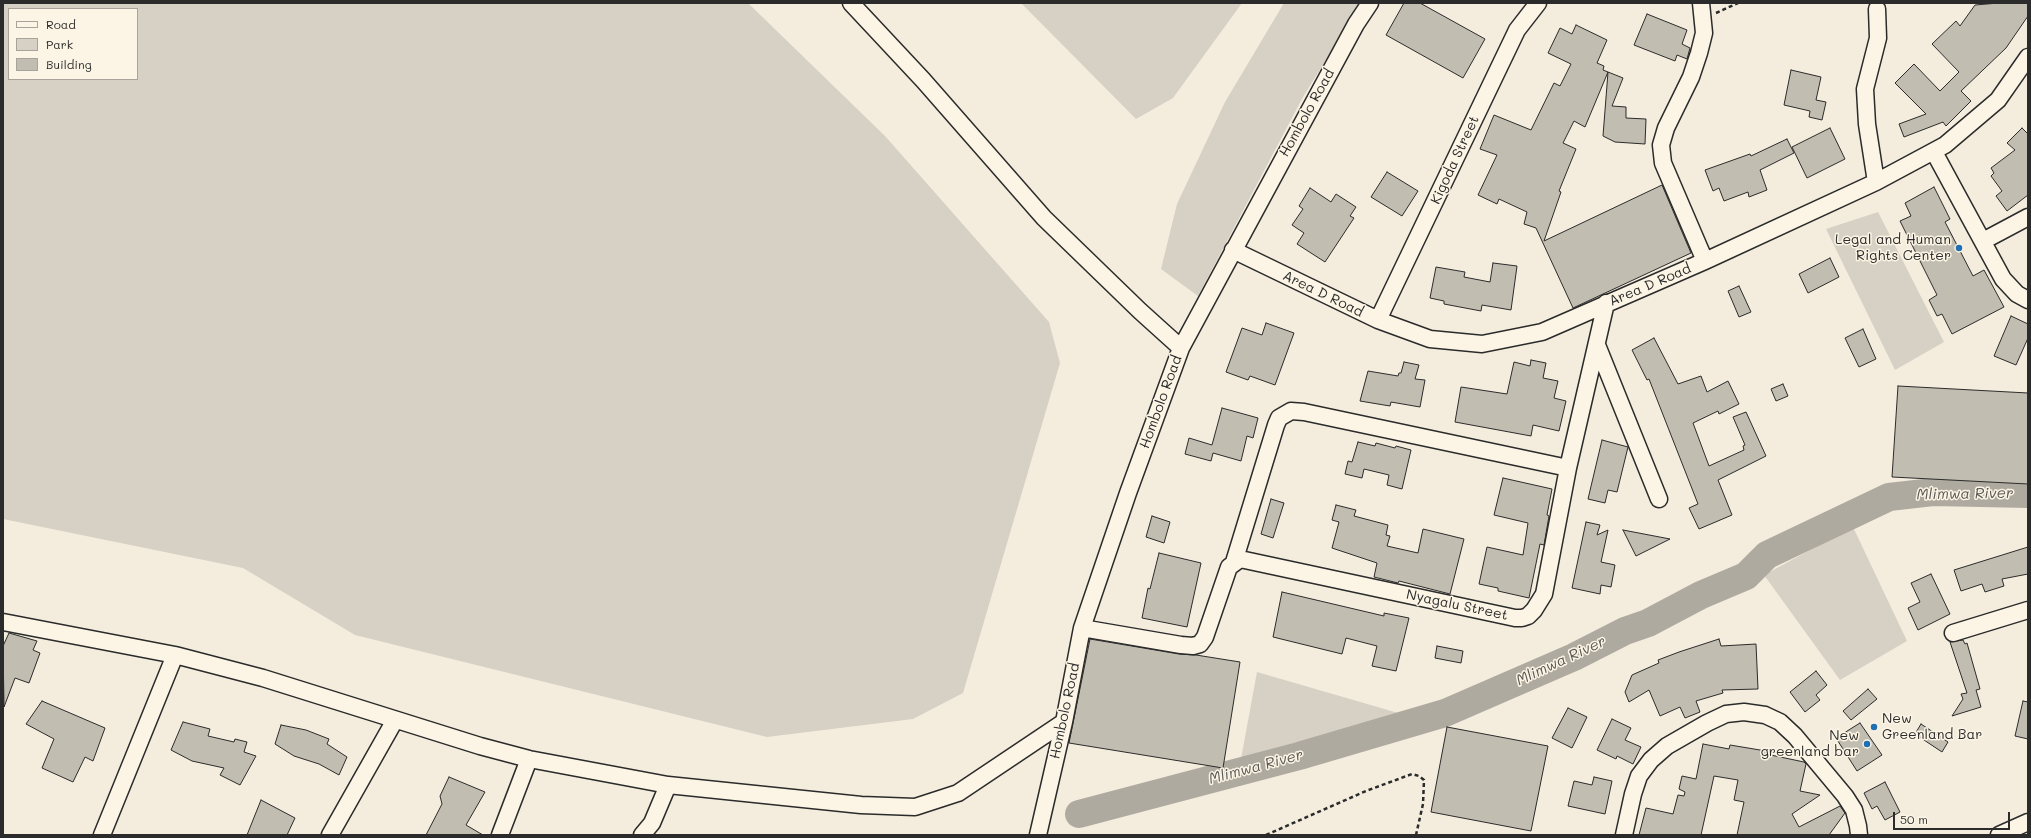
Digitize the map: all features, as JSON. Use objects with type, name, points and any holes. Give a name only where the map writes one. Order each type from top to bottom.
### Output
[{"type":"street","points":[[851,3],[923,80],[1044,218],[1140,312],[1181,348]]},
{"type":"street","name":"Hombolo Road","points":[[1038,835],[1064,722],[1082,628],[1128,493],[1181,348],[1356,24],[1370,3]]},
{"type":"street","name":"Kigoda Street","points":[[1378,320],[1517,30],[1538,3]]},
{"type":"street","points":[[1876,182],[1867,124],[1865,89],[1878,38],[1877,9]]},
{"type":"street","points":[[1702,11],[1704,33],[1699,53],[1691,76],[1666,128],[1661,145],[1663,163],[1705,261]]},
{"type":"street","name":"Area D Road","points":[[1233,250],[1378,320],[1430,339],[1482,344],[1542,332],[1705,261],[1876,182],[1945,146],[1998,100],[2028,57]]},
{"type":"street","points":[[1934,152],[2003,279],[2017,294],[2028,300]]},
{"type":"street","points":[[1983,240],[2028,217]]},
{"type":"street","name":"Nyagalu Street","points":[[1234,562],[1240,559],[1248,559],[1522,618],[1534,610],[1544,594],[1568,468],[1606,303]]},
{"type":"street","points":[[1597,345],[1659,499]]},
{"type":"street","points":[[1082,628],[1181,645],[1193,646],[1200,644],[1205,637],[1229,568],[1234,562],[1276,425],[1280,418],[1290,411],[1304,412],[1568,468]]},
{"type":"street","points":[[1953,633],[2028,610]]},
{"type":"street","points":[[3,622],[175,655],[263,678],[480,746],[529,759],[668,785],[861,805],[915,807],[958,793],[1064,722]]},
{"type":"street","points":[[102,835],[175,655]]},
{"type":"street","points":[[1624,835],[1633,794],[1639,776],[1651,760],[1667,746],[1707,723],[1726,714],[1744,712],[1780,722],[1796,736],[1845,796],[1854,810],[1859,835]]},
{"type":"street","points":[[330,835],[395,720]]},
{"type":"street","points":[[500,835],[529,759]]},
{"type":"street","points":[[642,835],[652,823],[668,785]]},
{"type":"street","points":[[1999,835],[2028,822]]},
{"type":"path","points":[[1702,11],[1738,3]]},
{"type":"path","points":[[1266,835],[1366,791],[1412,774],[1419,776],[1424,780],[1423,804],[1416,835]]},
{"type":"green space","points":[[3,3],[748,3],[885,136],[1049,322],[1060,363],[963,693],[913,719],[767,737],[355,635],[243,568],[3,519]]},
{"type":"green space","points":[[1021,3],[1242,3],[1173,98],[1136,119]]},
{"type":"green space","points":[[1284,3],[1361,3],[1303,97],[1198,296],[1161,269],[1177,204],[1225,102]]},
{"type":"green space","points":[[1878,212],[1944,342],[1895,370],[1826,229]]},
{"type":"green space","points":[[1853,527],[1907,641],[1840,680],[1764,575]]},
{"type":"green space","points":[[1257,672],[1405,715],[1241,759]]},
{"type":"building","points":[[1404,3],[1420,3],[1485,39],[1463,78],[1386,35]]},
{"type":"building","points":[[2028,3],[2028,16],[2006,48],[1961,91],[1971,101],[1946,126],[1943,122],[1904,137],[1899,124],[1926,114],[1895,83],[1914,64],[1940,91],[1959,72],[1932,44],[1956,21],[1960,26],[1975,5]]},
{"type":"building","points":[[1647,14],[1687,30],[1682,44],[1690,48],[1687,59],[1677,55],[1675,61],[1634,45]]},
{"type":"building","points":[[1576,25],[1607,40],[1597,63],[1604,66],[1603,70],[1608,72],[1585,127],[1574,121],[1563,143],[1576,149],[1559,191],[1561,192],[1544,241],[1662,185],[1691,253],[1573,308],[1536,228],[1524,224],[1527,212],[1499,199],[1497,204],[1478,195],[1497,155],[1480,149],[1494,115],[1531,130],[1554,83],[1560,86],[1571,64],[1548,53],[1560,28],[1572,34]]},
{"type":"building","points":[[1791,70],[1821,77],[1816,100],[1826,102],[1822,120],[1809,117],[1810,111],[1784,105]]},
{"type":"building","points":[[1608,72],[1623,78],[1612,106],[1626,107],[1626,118],[1646,119],[1645,144],[1615,142],[1603,136]]},
{"type":"building","points":[[1830,128],[1845,159],[1807,178],[1792,147]]},
{"type":"building","points":[[2022,128],[2028,134],[2028,195],[2007,211],[1996,196],[2002,191],[1991,176],[1994,173],[1991,168],[2015,150],[2007,143]]},
{"type":"building","points":[[1787,139],[1794,153],[1760,170],[1767,190],[1749,197],[1748,192],[1724,201],[1719,188],[1713,191],[1705,170],[1750,154],[1751,156]]},
{"type":"building","points":[[1387,172],[1418,191],[1402,216],[1371,197]]},
{"type":"building","points":[[1934,187],[1950,219],[1945,222],[1973,276],[1984,270],[2004,307],[1952,334],[1942,314],[1937,316],[1929,300],[1937,295],[1900,221],[1911,216],[1905,203]]},
{"type":"building","points":[[1310,188],[1331,202],[1336,194],[1356,207],[1350,216],[1354,218],[1325,262],[1297,244],[1304,233],[1292,225],[1303,209],[1299,206]]},
{"type":"building","points":[[1830,258],[1839,277],[1808,293],[1799,274]]},
{"type":"building","points":[[1493,263],[1517,266],[1511,310],[1482,305],[1481,311],[1444,304],[1444,301],[1430,298],[1436,267],[1465,272],[1464,277],[1490,282]]},
{"type":"building","points":[[1739,286],[1751,312],[1739,317],[1728,291]]},
{"type":"building","points":[[2011,316],[2028,324],[2028,338],[2016,365],[1994,356]]},
{"type":"building","points":[[1266,323],[1294,333],[1275,385],[1250,376],[1248,380],[1226,372],[1242,328],[1262,335]]},
{"type":"building","points":[[1863,329],[1876,359],[1859,367],[1845,338]]},
{"type":"building","points":[[1654,338],[1678,384],[1701,376],[1707,392],[1728,381],[1739,404],[1719,414],[1718,411],[1693,423],[1709,466],[1744,450],[1743,446],[1745,445],[1733,417],[1746,412],[1766,456],[1718,480],[1732,515],[1699,529],[1689,508],[1698,504],[1649,379],[1647,380],[1632,350]]},
{"type":"building","points":[[1531,360],[1546,363],[1543,378],[1558,381],[1554,398],[1566,401],[1559,431],[1533,425],[1531,436],[1455,422],[1461,387],[1507,394],[1514,362],[1530,366]]},
{"type":"building","points":[[1404,362],[1419,365],[1415,379],[1425,380],[1420,407],[1391,402],[1390,406],[1360,401],[1368,371],[1398,376],[1399,373],[1401,373]]},
{"type":"building","points":[[1783,384],[1788,396],[1776,401],[1771,389]]},
{"type":"building","points":[[1898,386],[2028,393],[2028,484],[1892,477]]},
{"type":"building","points":[[1222,408],[1258,418],[1253,438],[1247,436],[1241,461],[1213,453],[1211,461],[1185,454],[1189,438],[1212,445]]},
{"type":"building","points":[[1602,440],[1628,447],[1617,492],[1608,490],[1605,503],[1588,499]]},
{"type":"building","points":[[1358,442],[1375,446],[1376,443],[1395,448],[1396,446],[1411,450],[1402,489],[1387,485],[1389,475],[1364,469],[1362,478],[1345,474],[1348,461],[1352,462]]},
{"type":"building","points":[[1503,478],[1552,489],[1547,515],[1549,516],[1544,545],[1540,544],[1529,598],[1498,591],[1498,588],[1479,584],[1487,547],[1523,555],[1528,523],[1494,515]]},
{"type":"building","points":[[1271,499],[1284,503],[1273,538],[1261,534]]},
{"type":"building","points":[[1336,505],[1356,510],[1354,516],[1388,525],[1386,535],[1390,536],[1387,546],[1418,553],[1423,529],[1464,539],[1450,594],[1399,581],[1398,583],[1374,577],[1377,563],[1332,548],[1339,522],[1332,520]]},
{"type":"building","points":[[1152,516],[1170,522],[1164,543],[1146,537]]},
{"type":"building","points":[[1586,522],[1600,525],[1597,535],[1608,530],[1601,562],[1615,565],[1611,587],[1601,585],[1600,594],[1572,588]]},
{"type":"building","points":[[1623,530],[1670,539],[1636,556]]},
{"type":"building","points":[[2028,547],[2028,574],[2002,579],[2004,586],[1985,592],[1982,584],[1961,591],[1954,570]]},
{"type":"building","points":[[1159,553],[1201,563],[1187,627],[1142,618],[1148,588],[1150,589]]},
{"type":"building","points":[[1931,574],[1950,614],[1918,630],[1908,608],[1920,602],[1911,583]]},
{"type":"building","points":[[1282,592],[1384,616],[1384,613],[1409,618],[1396,671],[1372,666],[1377,646],[1346,638],[1342,654],[1273,637]]},
{"type":"building","points":[[9,633],[37,641],[33,650],[40,653],[29,683],[15,678],[4,707],[3,646]]},
{"type":"building","points":[[1090,639],[1179,654],[1196,655],[1240,662],[1223,768],[1069,743]]},
{"type":"building","points":[[1719,639],[1721,646],[1756,644],[1758,689],[1722,690],[1723,693],[1696,701],[1700,712],[1685,718],[1680,707],[1660,716],[1649,690],[1629,702],[1625,692],[1632,675],[1659,663],[1658,660]]},
{"type":"building","points":[[1963,640],[1965,644],[1967,643],[1980,689],[1976,690],[1981,707],[1952,716],[1963,699],[1961,694],[1967,693],[1950,642]]},
{"type":"building","points":[[1437,646],[1463,651],[1461,663],[1435,658]]},
{"type":"building","points":[[1816,671],[1827,685],[1816,695],[1820,700],[1805,712],[1790,692]]},
{"type":"building","points":[[1868,689],[1877,699],[1851,720],[1843,711]]},
{"type":"building","points":[[42,701],[105,728],[93,761],[85,757],[73,782],[42,768],[54,739],[26,724]]},
{"type":"building","points":[[2023,701],[2028,702],[2028,739],[2015,736]]},
{"type":"building","points":[[1568,708],[1587,717],[1572,748],[1552,738]]},
{"type":"building","points":[[1612,719],[1631,728],[1625,740],[1641,747],[1633,764],[1617,756],[1616,759],[1597,750]]},
{"type":"building","points":[[183,722],[210,729],[208,736],[234,742],[235,739],[247,742],[244,752],[256,756],[240,785],[220,775],[224,768],[192,761],[171,750]]},
{"type":"building","points":[[1860,723],[1882,755],[1857,771],[1836,738]]},
{"type":"building","points":[[1921,724],[1948,742],[1942,752],[1915,734]]},
{"type":"building","points":[[281,725],[306,730],[329,739],[327,744],[347,757],[339,775],[319,764],[294,756],[275,744]]},
{"type":"building","points":[[1447,727],[1548,746],[1531,831],[1431,812]]},
{"type":"building","points":[[1703,744],[1729,749],[1730,745],[1766,751],[1766,754],[1804,762],[1806,764],[1800,791],[1820,795],[1792,814],[1799,827],[1840,806],[1845,813],[1829,835],[1737,835],[1744,802],[1734,800],[1738,780],[1714,776],[1701,835],[1639,835],[1646,808],[1673,814],[1678,795],[1684,796],[1685,792],[1679,789],[1682,776],[1696,779]]},
{"type":"building","points":[[449,777],[485,792],[466,825],[483,835],[426,835],[442,804],[440,796]]},
{"type":"building","points":[[1594,777],[1612,781],[1605,814],[1568,806],[1574,781],[1592,785]]},
{"type":"building","points":[[1885,782],[1900,812],[1885,820],[1877,806],[1872,809],[1864,793]]},
{"type":"building","points":[[261,800],[295,818],[287,835],[247,835]]},
{"type":"waterway","name":"Mlimwa River","points":[[1079,814],[1299,756],[1445,713],[1574,657],[1625,631],[1648,623],[1701,595],[1746,576],[1767,555],[1889,497],[1933,492],[2028,494]]},
{"type":"place","name":"Legal and Human Rights Center","points":[[1959,248]]},
{"type":"place","name":"New Greenland Bar","points":[[1874,727]]},
{"type":"place","name":"New greenland bar","points":[[1867,744]]}]
